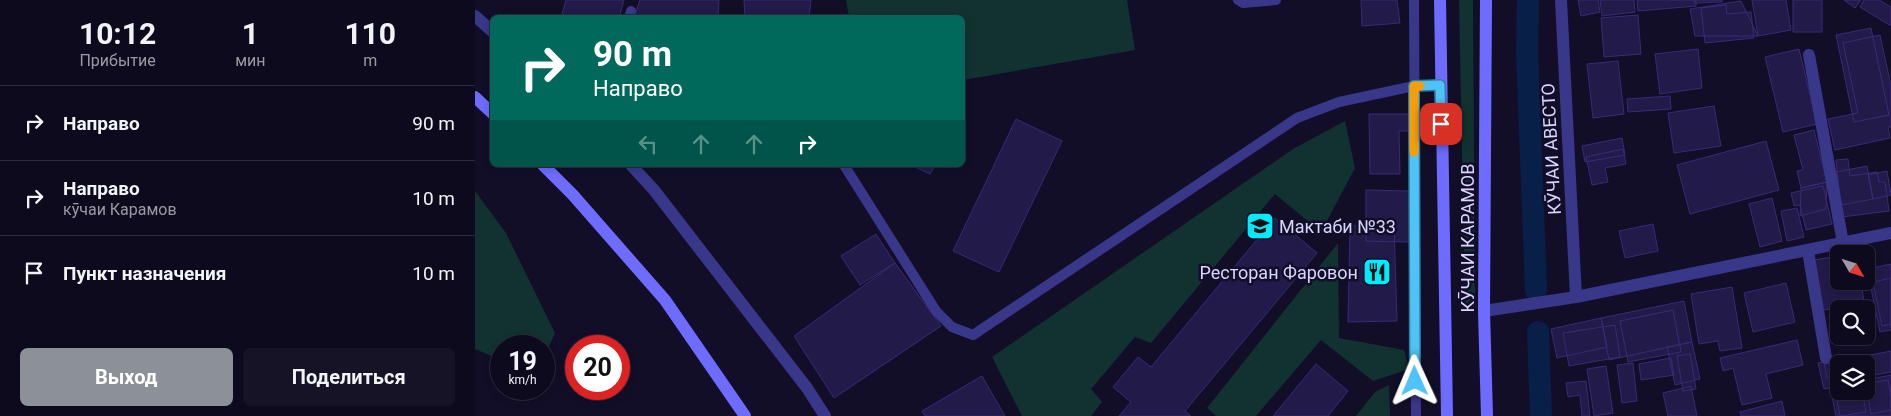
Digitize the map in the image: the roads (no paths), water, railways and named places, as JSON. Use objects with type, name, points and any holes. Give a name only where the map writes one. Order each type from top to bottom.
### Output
[{"type":"main road","name":"КӮЧАИ КАРАМОВ","points":[[1440,0],[1447,416]]},
{"type":"main road","name":"КӮЧАИ КАРАМОВ","points":[[1487,0],[1484,311],[1487,416]]},
{"type":"main road","points":[[475,97],[490,111]]},
{"type":"main road","points":[[545,167],[573,195],[665,300],[745,416]]},
{"type":"street","name":"КӮЧАИ АВЕСТО","points":[[1561,0],[1576,297]]},
{"type":"street","points":[[475,16],[490,29]]},
{"type":"street","points":[[1809,55],[1843,243]]},
{"type":"street","points":[[633,167],[654,190],[801,380],[825,416]]},
{"type":"street","points":[[1484,311],[1576,297],[1891,233]]},
{"type":"street","points":[[1808,251],[1826,358]]},
{"type":"lane","points":[[1238,0],[1243,3],[1277,0]]},
{"type":"lane","points":[[1414,0],[1416,416]]},
{"type":"lane","points":[[845,167],[936,311],[952,327],[973,335],[1297,118],[1339,102],[1414,86],[1440,85]]},
{"type":"waterway","points":[[1528,0],[1527,52],[1536,290]]},
{"type":"waterway","points":[[1538,332],[1541,416]]},
{"type":"place","name":"Мактаби №33","points":[[1260,226]]},
{"type":"place","name":"Ресторан Фаровон","points":[[1377,272]]}]
